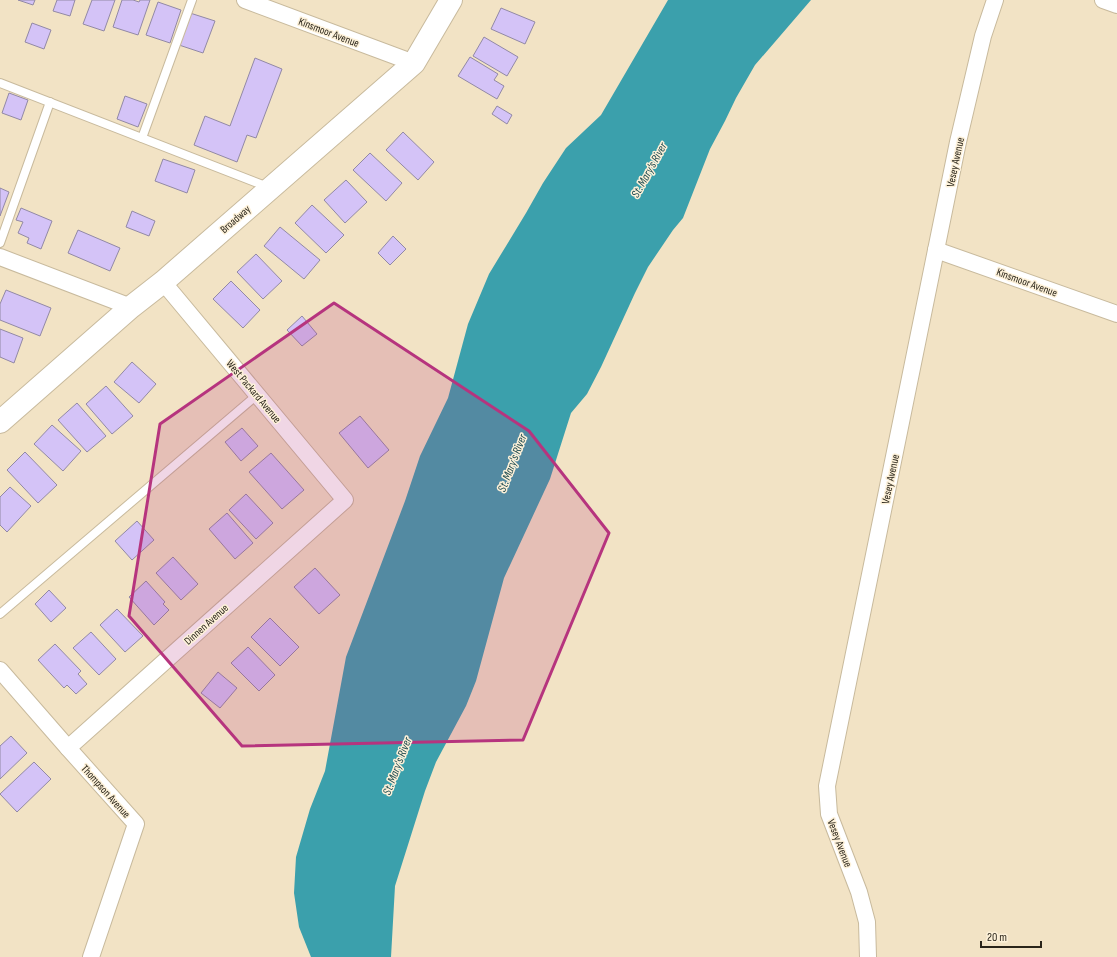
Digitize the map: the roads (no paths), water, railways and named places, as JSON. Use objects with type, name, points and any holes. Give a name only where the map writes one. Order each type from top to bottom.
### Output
[{"type":"main road","name":"Broadway","points":[[0,422],[131,306],[163,282],[414,63],[451,0]]},
{"type":"street","name":"Kinsmoor Avenue","points":[[245,0],[414,63]]},
{"type":"street","name":"Vesey Avenue","points":[[868,957],[868,922],[860,892],[829,814],[827,786],[958,142],[983,36],[995,0]]},
{"type":"street","points":[[1103,0],[1117,5]]},
{"type":"street","name":"Kinsmoor Avenue","points":[[936,250],[1117,314]]},
{"type":"street","points":[[0,257],[131,306]]},
{"type":"street","name":"West Packard Avenue","points":[[163,282],[345,500]]},
{"type":"street","name":"Dinnen Avenue","points":[[68,748],[345,500]]},
{"type":"street","name":"Thompson Avenue","points":[[0,670],[136,824],[91,957]]},
{"type":"lane","points":[[142,138],[192,0]]},
{"type":"lane","points":[[0,84],[50,102],[271,189]]},
{"type":"lane","points":[[0,243],[50,102]]},
{"type":"lane","points":[[0,614],[258,395]]},
{"type":"water","name":"St. Mary's River","points":[[668,0],[811,0],[755,65],[710,149],[683,218],[648,267],[587,394],[571,413],[550,479],[504,578],[476,681],[466,706],[436,762],[425,791],[395,886],[391,957],[311,957],[299,927],[294,893],[296,857],[310,809],[325,771],[346,657],[405,501],[420,456],[448,398],[468,324],[489,274],[543,183],[566,148],[601,115]]}]
